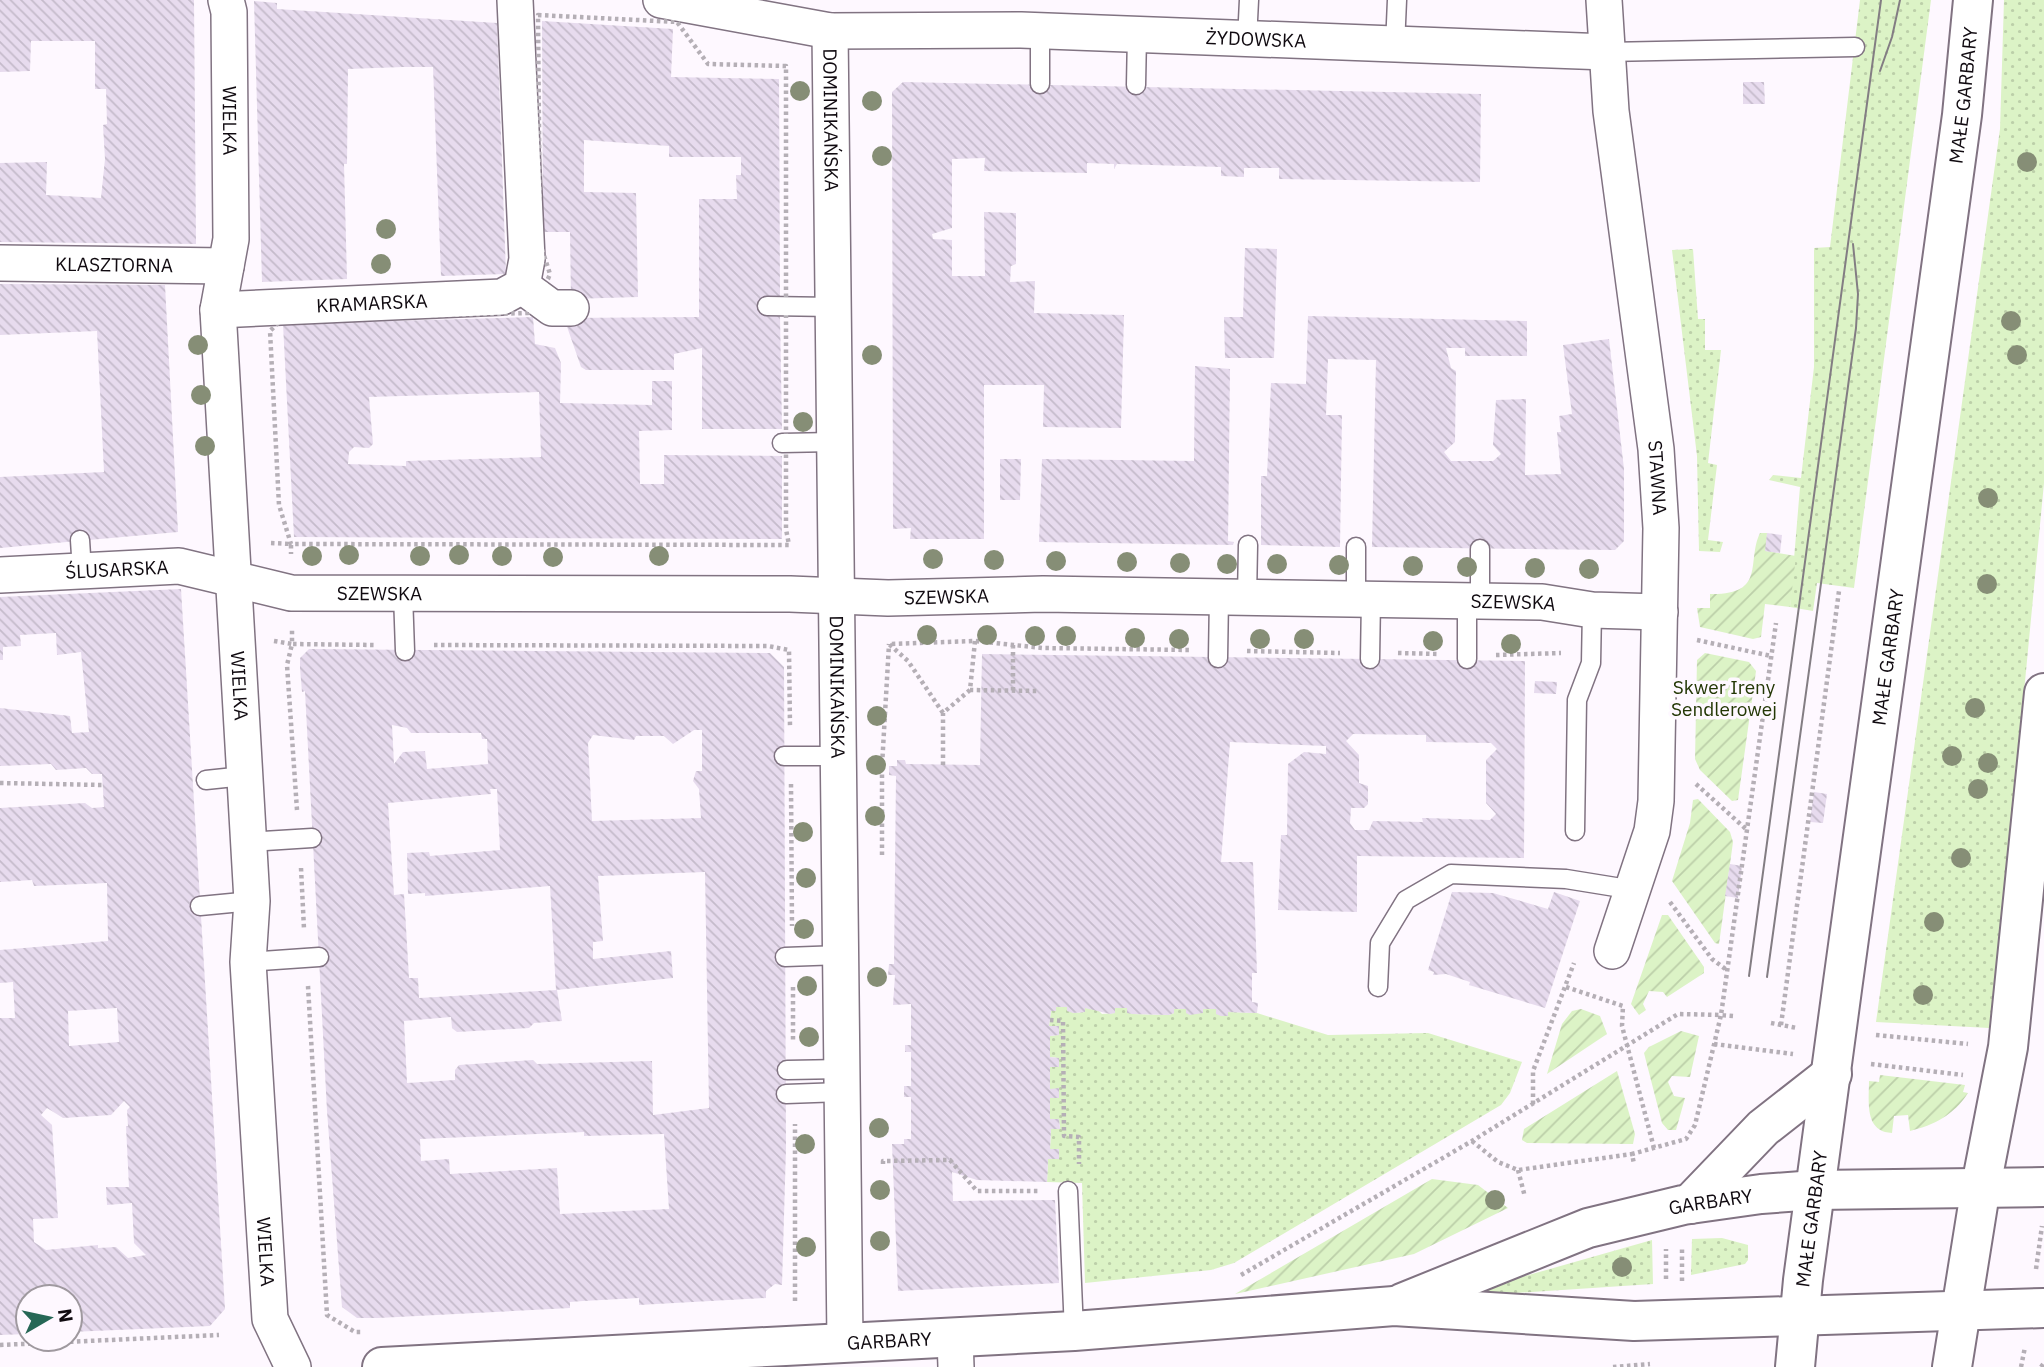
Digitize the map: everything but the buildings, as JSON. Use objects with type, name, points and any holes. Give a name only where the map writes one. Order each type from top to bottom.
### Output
[{"type":"street","name":"WIELKA","points":[[226,0],[229,12],[231,221],[218,310],[252,901],[248,962],[270,1319],[293,1367]]},
{"type":"street","points":[[515,0],[527,259],[522,286],[559,311]]},
{"type":"street","name":"ŻYDOWSKA","points":[[661,0],[830,31],[1028,21],[1137,35],[1607,52]]},
{"type":"street","name":"STAWNA","points":[[1604,0],[1612,124],[1656,449],[1661,528],[1656,802],[1651,831],[1648,892],[1612,951]]},
{"type":"street","name":"MAŁE GARBARY","points":[[1795,1367],[1815,1190],[1962,115],[1973,0]]},
{"type":"street","name":"DOMINIKAŃSKA","points":[[830,31],[845,1342]]},
{"type":"street","name":"KLASZTORNA","points":[[0,263],[226,266]]},
{"type":"street","name":"KRAMARSKA","points":[[218,310],[502,297],[522,286]]},
{"type":"street","name":"ŚLUSARSKA","points":[[0,575],[81,555],[179,566],[233,580]]},
{"type":"street","name":"SZEWSKA","points":[[233,580],[291,593],[888,598],[1043,594],[1474,600],[1542,602],[1592,610],[1660,612]]},
{"type":"street","points":[[1952,1367],[1981,1186],[2008,1047],[2044,693]]},
{"type":"street","points":[[1686,1219],[1763,1128],[1832,1074]]},
{"type":"street","name":"GARBARY","points":[[1394,1306],[1588,1228],[1686,1219],[1815,1190],[2044,1187]]},
{"type":"street","name":"GARBARY","points":[[382,1367],[845,1342],[956,1352],[1074,1331],[1394,1306],[1634,1321],[1960,1309],[2040,1290]]},
{"type":"lane","points":[[1247,40],[1249,0]]},
{"type":"lane","points":[[1395,46],[1396,0]]},
{"type":"lane","points":[[1028,21],[1040,84]]},
{"type":"lane","points":[[1136,85],[1137,35]]},
{"type":"lane","name":"ŻYDOWSKA","points":[[1607,52],[1855,47]]},
{"type":"lane","points":[[767,306],[833,307]]},
{"type":"lane","points":[[782,443],[833,442]]},
{"type":"lane","points":[[1218,658],[1248,545]]},
{"type":"lane","points":[[1356,547],[1370,659]]},
{"type":"lane","points":[[1467,659],[1480,549]]},
{"type":"lane","points":[[403,594],[405,648]]},
{"type":"lane","points":[[1575,831],[1577,700],[1591,663],[1592,610]]},
{"type":"lane","points":[[787,756],[840,756]]},
{"type":"lane","points":[[206,780],[244,776]]},
{"type":"lane","points":[[248,842],[305,838]]},
{"type":"lane","points":[[1378,987],[1380,943],[1406,901],[1451,874],[1566,879],[1648,892]]},
{"type":"lane","points":[[200,906],[252,901]]},
{"type":"lane","points":[[789,957],[841,955]]},
{"type":"lane","points":[[248,962],[312,958]]},
{"type":"lane","points":[[790,1070],[842,1081]]},
{"type":"lane","points":[[790,1094],[842,1081]]},
{"type":"lane","points":[[1068,1191],[1074,1331]]},
{"type":"path","points":[[1781,1025],[1839,591]]},
{"type":"path","points":[[1472,1141],[1498,1162],[1518,1170],[1632,1154],[1686,1139],[1695,1125],[1721,1015],[1776,623]]},
{"type":"path","points":[[1692,639],[1771,656]]},
{"type":"path","points":[[970,690],[975,641]]},
{"type":"path","points":[[327,1315],[305,838],[287,665],[292,644],[405,648],[768,646],[789,650],[787,756],[790,1070]]},
{"type":"path","points":[[882,860],[882,766],[889,645]]},
{"type":"path","points":[[1013,645],[1013,691]]},
{"type":"path","points":[[903,655],[943,713],[943,765]]},
{"type":"path","points":[[943,713],[970,690],[1038,691]]},
{"type":"path","points":[[1688,778],[1747,831]]},
{"type":"path","points":[[0,783],[102,785]]},
{"type":"path","points":[[1648,892],[1676,909],[1712,959],[1728,971]]},
{"type":"path","points":[[1566,987],[1622,1006],[1622,1026],[1654,1148]]},
{"type":"path","points":[[1229,1283],[1472,1141],[1678,1014],[1733,1016]]},
{"type":"path","points":[[883,1161],[950,1160],[977,1191],[1079,1191],[1079,1137],[1064,1136],[1063,1021],[1050,1020]]},
{"type":"path","points":[[1771,1023],[1797,1027]]},
{"type":"path","points":[[1875,1035],[1974,1044]]},
{"type":"path","points":[[1714,1044],[1793,1054]]},
{"type":"path","points":[[1870,1064],[1967,1076]]},
{"type":"path","points":[[790,1094],[794,1301]]},
{"type":"path","points":[[883,1147],[883,1175]]},
{"type":"path","points":[[1632,1154],[1634,1164]]},
{"type":"path","points":[[1518,1170],[1525,1197]]},
{"type":"path","points":[[1682,1282],[1686,1219]]},
{"type":"path","points":[[1666,1284],[1667,1236]]},
{"type":"path","points":[[2039,1240],[2040,1290]]},
{"type":"path","points":[[0,1345],[219,1335]]},
{"type":"green space","points":[[1860,0],[1931,0],[1854,588],[1817,583],[1813,611],[1790,607],[1800,487],[1769,480],[1773,475],[1801,478],[1814,367],[1814,248],[1830,247]]},
{"type":"green space","points":[[2004,0],[2044,0],[2044,483],[1997,974],[1989,1028],[1876,1022],[2000,129]]},
{"type":"green space","points":[[1693,249],[1698,319],[1705,319],[1705,350],[1721,350],[1708,463],[1717,465],[1708,540],[1723,542],[1720,552],[1699,551],[1697,456],[1672,250]]},
{"type":"green space","points":[[1760,533],[1767,533],[1766,551],[1796,556],[1790,607],[1765,604],[1761,637],[1753,639],[1700,627],[1697,608],[1710,608],[1710,594],[1728,593],[1747,583]]},
{"type":"green space","name":"Skwer Ireny Sendlerowej","points":[[1705,653],[1749,662],[1756,671],[1738,800],[1732,801],[1700,770],[1695,759],[1697,660]]},
{"type":"green space","points":[[1698,799],[1730,832],[1733,842],[1719,944],[1715,943],[1672,881],[1690,823],[1693,800]]},
{"type":"green space","points":[[1662,915],[1668,915],[1704,967],[1704,973],[1667,997],[1663,992],[1649,991],[1643,1004],[1646,1010],[1639,1015],[1631,1004]]},
{"type":"green space","points":[[1056,1007],[1067,1007],[1073,1013],[1085,1012],[1085,1008],[1097,1009],[1102,1014],[1115,1013],[1115,1008],[1127,1008],[1132,1014],[1169,1015],[1174,1013],[1174,1009],[1186,1009],[1186,1013],[1203,1013],[1203,1009],[1216,1009],[1222,1016],[1228,1016],[1228,1012],[1257,1013],[1328,1035],[1428,1033],[1522,1062],[1510,1093],[1501,1105],[1234,1263],[1211,1270],[1085,1283],[1082,1183],[1047,1182],[1048,1159],[1059,1159],[1059,1149],[1050,1149],[1051,1129],[1060,1128],[1059,1119],[1050,1119],[1050,1098],[1059,1097],[1059,1089],[1050,1089],[1050,1067],[1059,1067],[1059,1058],[1050,1057],[1050,1036],[1059,1035],[1058,1026],[1049,1026],[1051,1011],[1056,1011]]},
{"type":"green space","points":[[1581,1009],[1600,1016],[1607,1034],[1547,1074],[1562,1024],[1572,1011]]},
{"type":"green space","points":[[1681,1031],[1699,1036],[1690,1077],[1672,1076],[1668,1082],[1674,1096],[1685,1098],[1676,1130],[1668,1130],[1662,1123],[1644,1053],[1649,1047]]},
{"type":"green space","points":[[1617,1071],[1635,1134],[1633,1144],[1527,1143],[1522,1140],[1524,1129]]},
{"type":"green space","points":[[1880,1075],[1965,1085],[1963,1092],[1968,1093],[1950,1113],[1927,1126],[1910,1131],[1908,1115],[1894,1116],[1892,1133],[1877,1127],[1870,1114],[1869,1081],[1879,1082]]},
{"type":"green space","points":[[1432,1179],[1478,1185],[1508,1208],[1414,1254],[1235,1294]]},
{"type":"green space","points":[[1722,1238],[1748,1245],[1748,1260],[1745,1264],[1691,1275],[1692,1239]]},
{"type":"green space","points":[[1652,1240],[1653,1284],[1484,1295],[1479,1292],[1483,1288]]},
{"type":"tram line","points":[[1749,976],[1881,0]]},
{"type":"tram line","points":[[1880,71],[1892,37],[1900,0]]},
{"type":"tram line","points":[[1767,977],[1856,328],[1858,294],[1853,244]]}]
